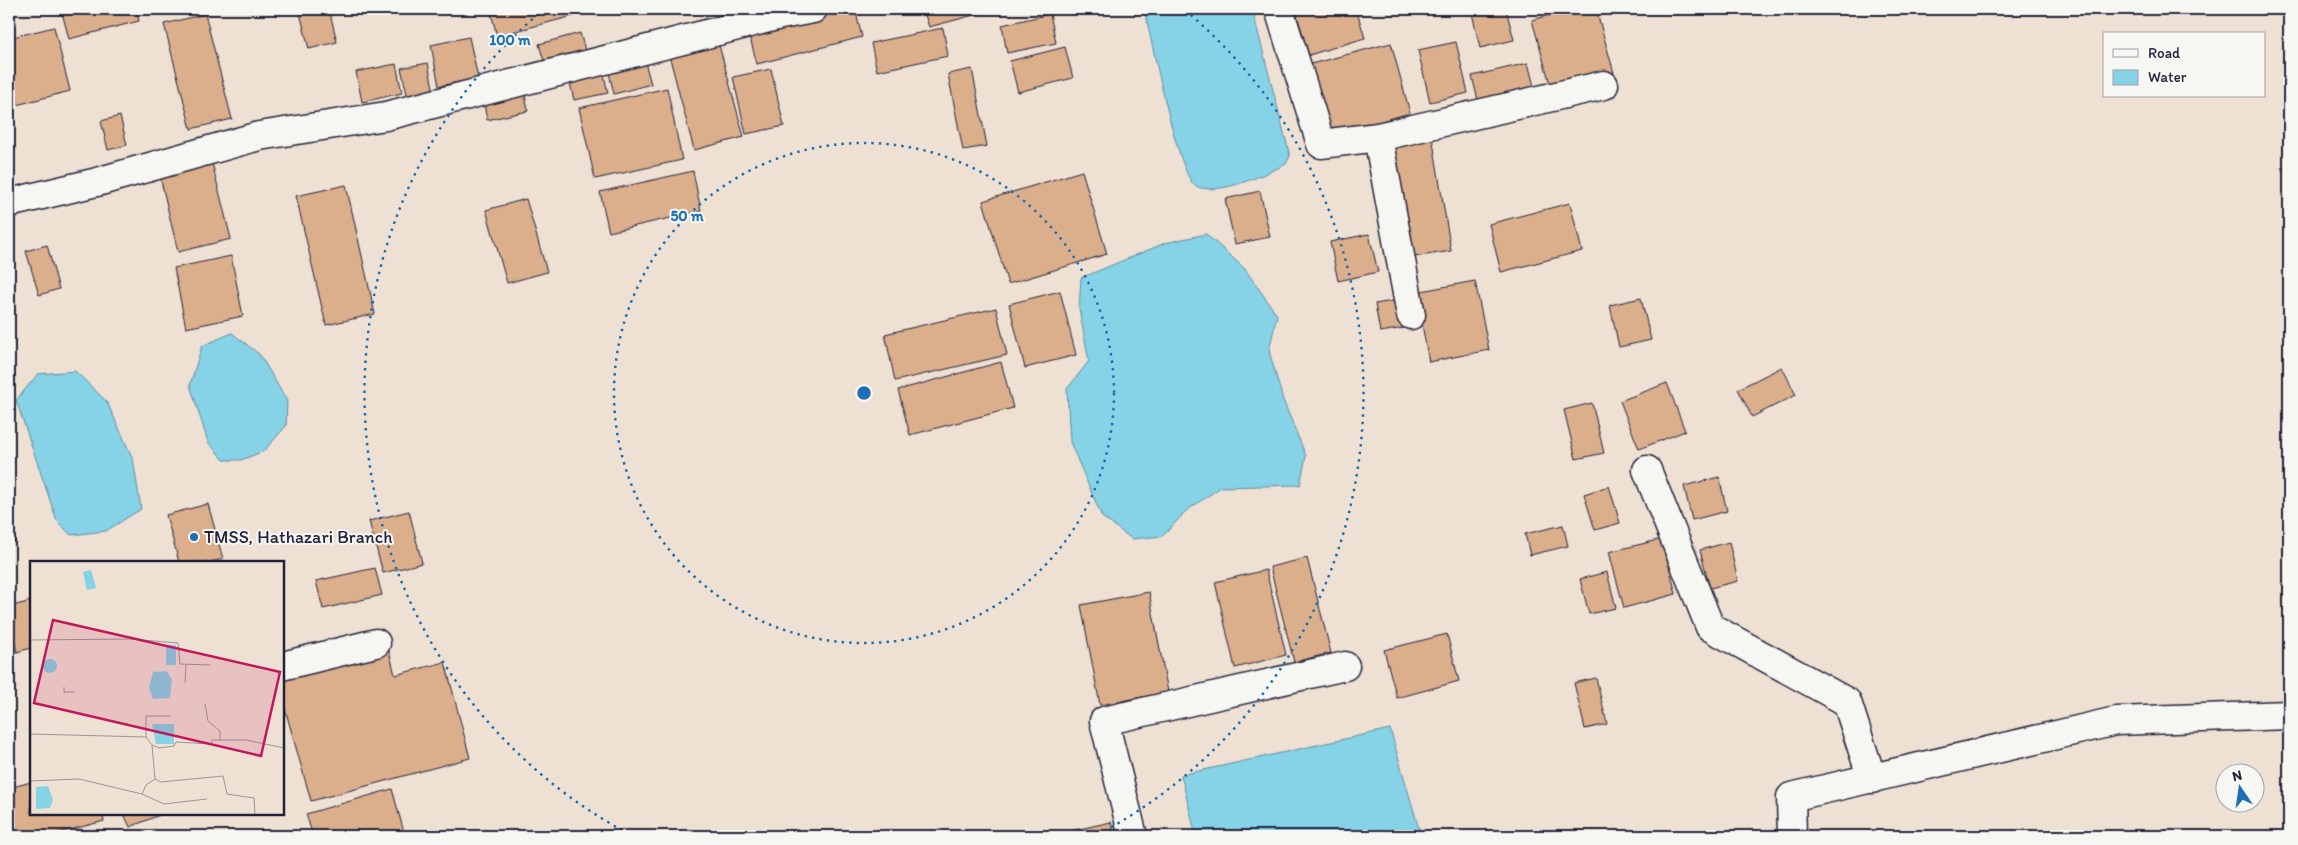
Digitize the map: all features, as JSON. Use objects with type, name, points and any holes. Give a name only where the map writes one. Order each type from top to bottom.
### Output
[{"type":"street","points":[[9,203],[97,182],[259,136],[386,116],[781,14],[813,9]]},
{"type":"street","points":[[1279,9],[1321,144],[1378,137],[1604,85]]},
{"type":"street","points":[[1378,137],[1411,316]]},
{"type":"street","points":[[1647,470],[1710,627],[1847,702],[1872,779]]},
{"type":"street","points":[[284,665],[376,642]]},
{"type":"street","points":[[1133,836],[1104,721],[1345,666]]},
{"type":"street","points":[[1792,836],[1791,797],[2116,721],[2289,715]]},
{"type":"water","points":[[1144,9],[1252,9],[1290,156],[1286,164],[1229,187],[1205,189],[1196,186],[1189,177],[1181,159],[1173,133]]},
{"type":"water","points":[[1206,234],[1245,269],[1277,315],[1269,351],[1283,400],[1306,456],[1300,485],[1221,487],[1186,511],[1163,536],[1132,539],[1102,517],[1070,442],[1067,389],[1089,361],[1079,309],[1081,278],[1165,243]]},
{"type":"water","points":[[232,333],[260,355],[287,401],[286,426],[264,451],[241,460],[224,460],[208,442],[190,385],[202,346]]},
{"type":"water","points":[[75,371],[107,402],[133,459],[141,509],[106,531],[71,535],[57,521],[16,400],[38,374]]},
{"type":"water","points":[[1390,729],[1421,836],[1196,836],[1181,775]]},
{"type":"building","points":[[61,9],[136,9],[139,21],[69,39]]},
{"type":"building","points":[[299,9],[329,9],[337,42],[309,49]]},
{"type":"building","points":[[490,9],[596,9],[596,10],[497,36]]},
{"type":"building","points":[[847,9],[855,9],[862,37],[757,64],[749,34]]},
{"type":"building","points":[[923,9],[993,9],[993,10],[929,27]]},
{"type":"building","points":[[1295,9],[1356,9],[1365,38],[1309,55]]},
{"type":"building","points":[[1490,9],[1506,9],[1514,40],[1480,48],[1472,13]]},
{"type":"building","points":[[1570,9],[1596,9],[1614,73],[1552,91],[1532,20]]},
{"type":"building","points":[[205,14],[232,119],[191,129],[164,24]]},
{"type":"building","points":[[1050,14],[1056,43],[1007,53],[1002,25]]},
{"type":"building","points":[[54,27],[70,91],[9,107],[9,38]]},
{"type":"building","points":[[943,28],[948,56],[877,71],[871,43]]},
{"type":"building","points":[[580,33],[587,57],[546,68],[539,44]]},
{"type":"building","points":[[716,34],[744,137],[694,150],[667,47]]},
{"type":"building","points":[[469,37],[478,78],[439,86],[431,45]]},
{"type":"building","points":[[1456,42],[1468,93],[1430,102],[1418,50]]},
{"type":"building","points":[[1391,43],[1410,113],[1326,136],[1307,65]]},
{"type":"building","points":[[1065,47],[1073,78],[1018,92],[1010,61]]},
{"type":"building","points":[[644,59],[651,84],[614,94],[608,69]]},
{"type":"building","points":[[428,63],[435,98],[409,103],[401,68]]},
{"type":"building","points":[[1528,63],[1536,94],[1480,108],[1472,76]]},
{"type":"building","points":[[396,64],[402,93],[362,102],[356,72]]},
{"type":"building","points":[[771,69],[784,126],[746,134],[733,77]]},
{"type":"building","points":[[972,69],[987,146],[963,150],[948,74]]},
{"type":"building","points":[[603,71],[608,93],[574,100],[569,79]]},
{"type":"building","points":[[667,88],[682,160],[595,179],[579,108]]},
{"type":"building","points":[[524,90],[528,111],[487,120],[483,99]]},
{"type":"building","points":[[120,116],[127,145],[108,150],[101,121]]},
{"type":"building","points":[[1432,136],[1451,251],[1408,258],[1390,143]]},
{"type":"building","points":[[211,159],[231,239],[178,252],[159,172]]},
{"type":"building","points":[[693,171],[701,211],[609,232],[600,192]]},
{"type":"building","points":[[1082,171],[1107,254],[1008,284],[983,201]]},
{"type":"building","points":[[346,185],[375,314],[326,325],[296,196]]},
{"type":"building","points":[[1260,191],[1270,237],[1235,244],[1225,199]]},
{"type":"building","points":[[526,199],[547,272],[507,283],[486,210]]},
{"type":"building","points":[[1570,203],[1582,251],[1501,272],[1489,224]]},
{"type":"building","points":[[1369,234],[1378,272],[1338,281],[1330,242]]},
{"type":"building","points":[[47,245],[59,289],[39,295],[26,251]]},
{"type":"building","points":[[231,256],[243,316],[186,328],[174,268]]},
{"type":"building","points":[[1475,281],[1489,350],[1429,362],[1416,292]]},
{"type":"building","points":[[1060,291],[1076,355],[1025,368],[1009,304]]},
{"type":"building","points":[[1641,298],[1651,340],[1619,347],[1610,305]]},
{"type":"building","points":[[1398,300],[1404,328],[1380,332],[1375,304]]},
{"type":"building","points":[[996,308],[1007,355],[895,381],[885,334]]},
{"type":"building","points":[[1001,362],[1013,408],[910,435],[898,390]]},
{"type":"building","points":[[1782,367],[1796,395],[1752,417],[1738,389]]},
{"type":"building","points":[[1667,383],[1685,431],[1639,449],[1620,401]]},
{"type":"building","points":[[1592,403],[1604,453],[1576,459],[1564,410]]},
{"type":"building","points":[[1719,477],[1727,511],[1692,520],[1684,486]]},
{"type":"building","points":[[1609,486],[1620,523],[1595,530],[1584,494]]},
{"type":"building","name":"TMSS, Hathazari Branch","points":[[208,504],[223,559],[214,561],[179,561],[166,515]]},
{"type":"building","points":[[409,511],[422,563],[383,573],[369,521]]},
{"type":"building","points":[[9,521],[15,542],[9,544]]},
{"type":"building","points":[[1563,525],[1568,546],[1530,555],[1525,534]]},
{"type":"building","points":[[1662,539],[1676,594],[1624,608],[1609,552]]},
{"type":"building","points":[[1729,542],[1738,581],[1710,588],[1700,550]]},
{"type":"building","points":[[1307,558],[1331,653],[1294,662],[1270,567]]},
{"type":"building","points":[[375,568],[382,595],[323,609],[316,581]]},
{"type":"building","points":[[1266,570],[1286,655],[1235,668],[1215,582]]},
{"type":"building","points":[[1607,572],[1616,608],[1589,614],[1580,579]]},
{"type":"building","points":[[1149,592],[1168,692],[1100,705],[1081,605]]},
{"type":"building","points":[[30,601],[30,648],[17,652],[9,621],[9,607]]},
{"type":"building","points":[[1447,634],[1459,681],[1397,698],[1384,650]]},
{"type":"building","points":[[389,651],[395,675],[445,662],[470,758],[311,801],[284,705],[284,679]]},
{"type":"building","points":[[1596,678],[1607,724],[1585,729],[1574,683]]},
{"type":"building","points":[[30,782],[30,815],[102,815],[104,821],[47,836],[9,836],[9,788]]},
{"type":"building","points":[[392,789],[405,836],[313,836],[306,814]]},
{"type":"building","points":[[124,815],[160,815],[130,827]]},
{"type":"building","points":[[1111,822],[1114,836],[1048,836]]},
{"type":"place","name":"TMSS, Hathazari Branch","points":[[194,537]]}]
